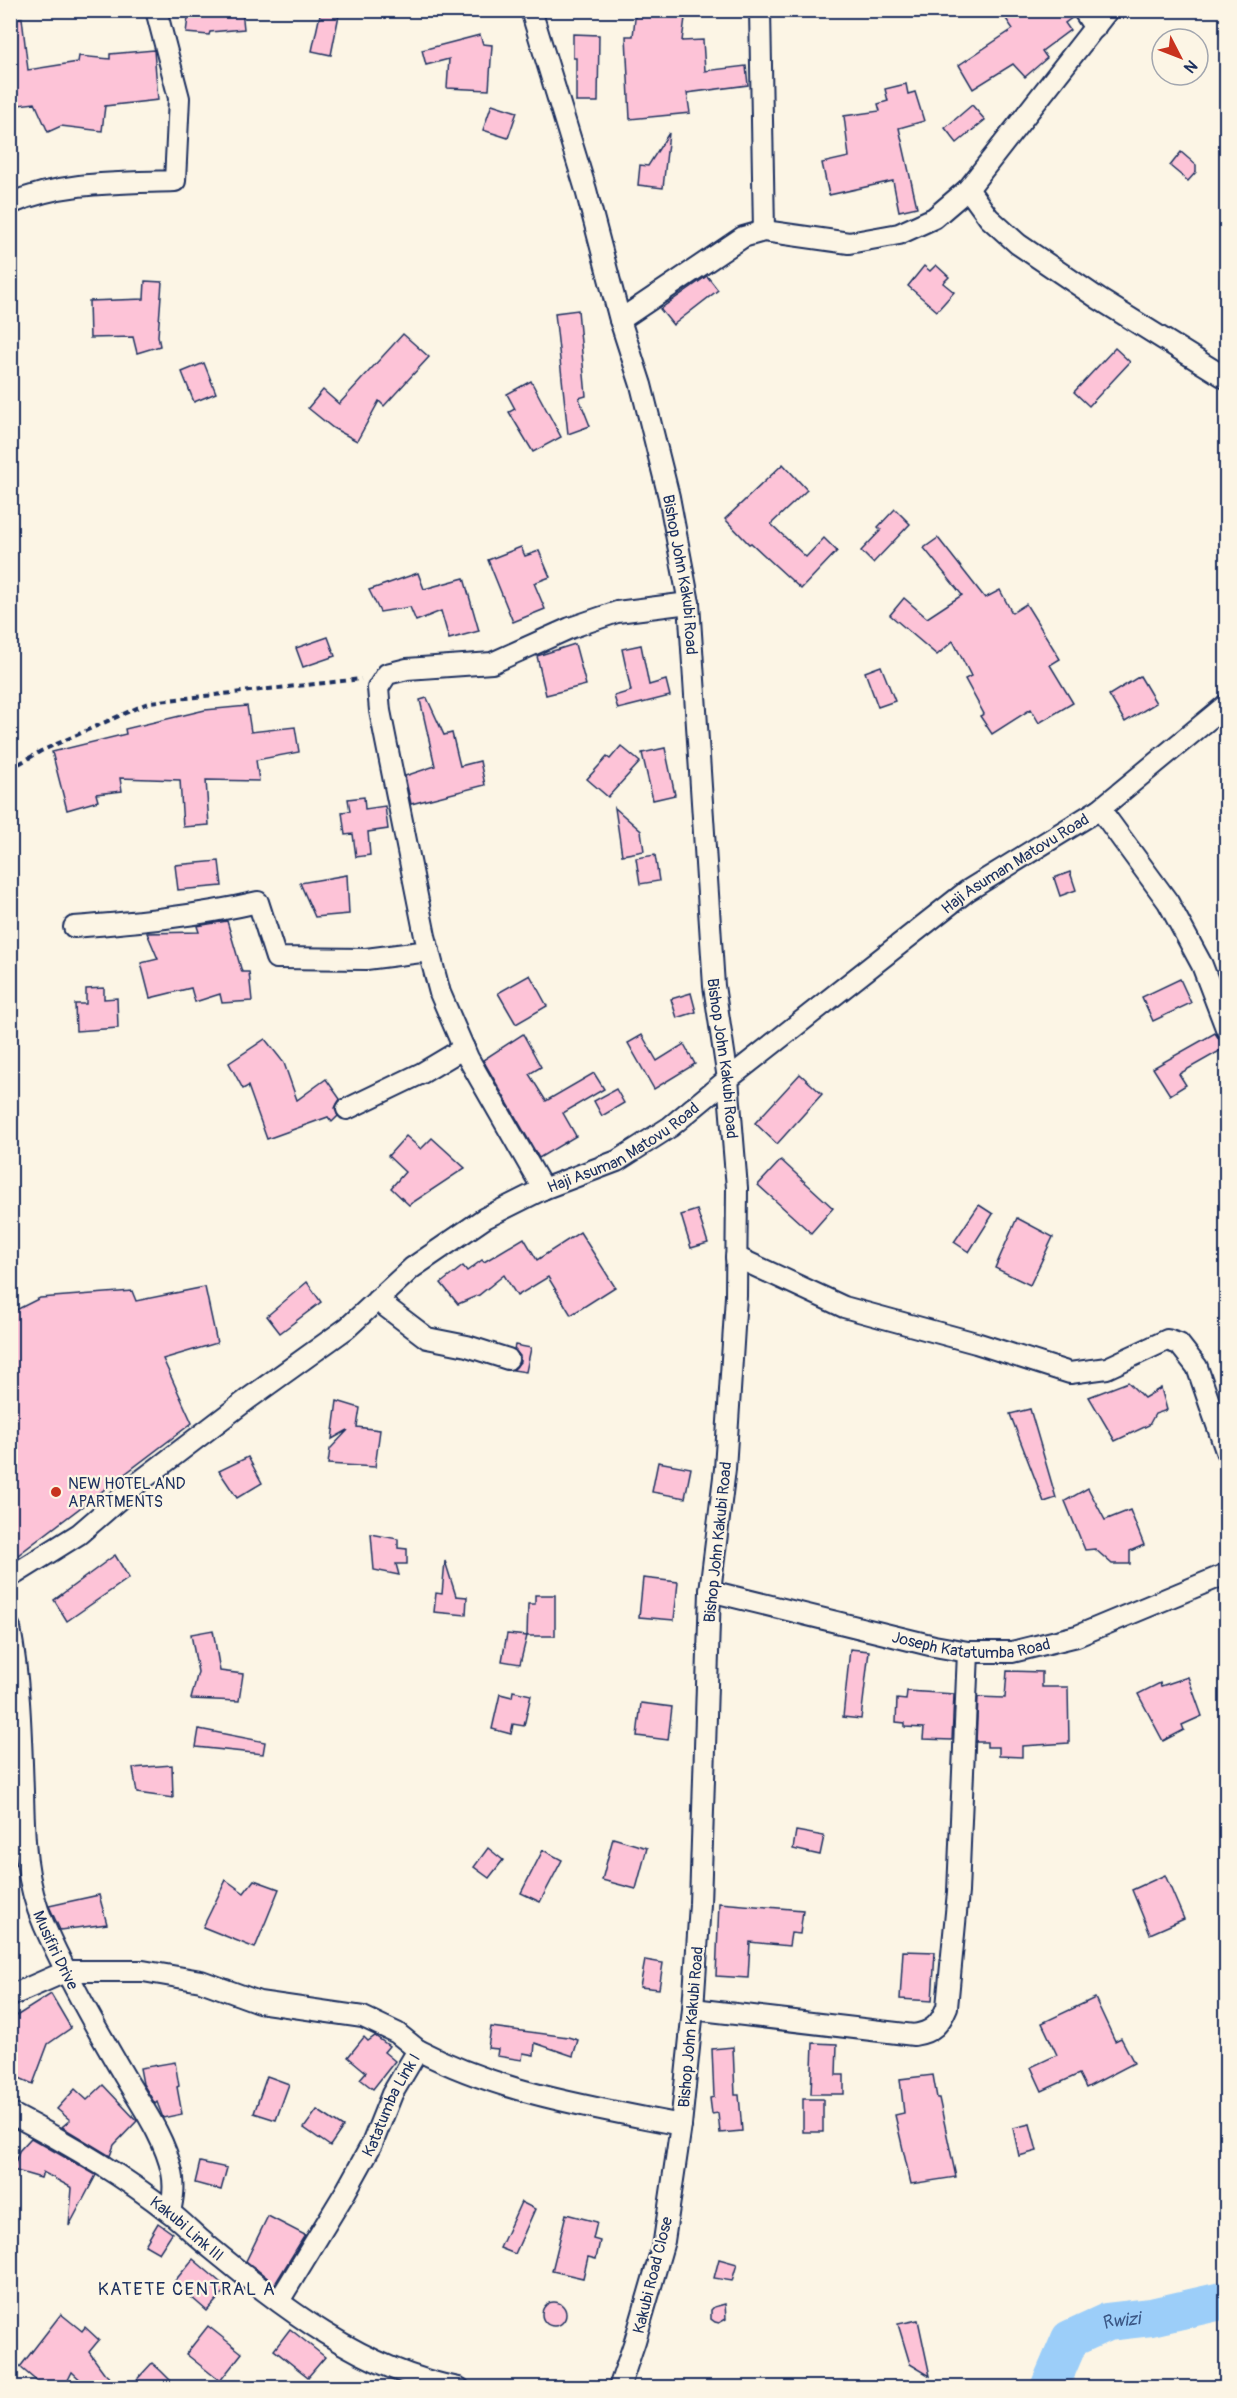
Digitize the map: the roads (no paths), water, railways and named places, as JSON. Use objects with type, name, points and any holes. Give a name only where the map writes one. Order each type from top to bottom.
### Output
[{"type":"street","points":[[10,204],[31,195],[101,184],[175,181],[179,98],[156,10]]},
{"type":"street","name":"Bishop John Kakubi Road","points":[[531,10],[642,385],[689,603],[714,986],[728,1078],[737,1188],[736,1257],[725,1469],[710,1591],[700,1904],[693,2009],[681,2125]]},
{"type":"street","points":[[760,10],[764,231]]},
{"type":"street","points":[[1083,10],[1095,28]]},
{"type":"street","points":[[621,320],[735,242],[764,231],[849,243],[899,234],[934,218],[968,189],[1108,10]]},
{"type":"street","points":[[968,189],[989,218],[1018,244],[1099,299],[1227,378]]},
{"type":"street","points":[[543,1190],[464,1048],[440,993],[429,951],[380,711],[378,688],[385,676],[407,669],[492,663],[570,628],[617,612],[689,603]]},
{"type":"street","name":"Haji Asuman Matovu Road","points":[[10,1577],[79,1534],[138,1483],[248,1399],[347,1328],[412,1268],[485,1218],[543,1190],[617,1161],[670,1127],[728,1078],[967,891],[1100,809],[1227,705]]},
{"type":"street","points":[[1100,809],[1168,902],[1202,965],[1227,1028]]},
{"type":"street","points":[[74,927],[214,912],[258,902],[276,958],[366,959],[429,951]]},
{"type":"street","points":[[347,1109],[422,1073],[464,1048]]},
{"type":"street","points":[[736,1257],[844,1307],[976,1343],[1070,1372],[1107,1368],[1167,1340],[1179,1344],[1197,1367],[1227,1451]]},
{"type":"street","points":[[377,1300],[427,1338],[467,1346],[508,1359]]},
{"type":"street","name":"Joseph Katatumba Road","points":[[710,1591],[968,1652],[1012,1652],[1077,1636],[1227,1574]]},
{"type":"street","name":"Musifiri Drive","points":[[10,1628],[18,1667],[28,1879],[44,1924],[67,1971],[122,2073],[153,2122],[172,2171],[174,2192],[170,2212]]},
{"type":"street","points":[[693,2009],[914,2035],[927,2033],[941,2022],[947,2007],[958,1892],[968,1652]]},
{"type":"street","points":[[10,1996],[67,1971],[143,1971],[201,1981],[260,2002],[363,2017],[397,2033],[418,2050]]},
{"type":"street","name":"Katatumba Link I","points":[[279,2301],[352,2182],[372,2144],[392,2094],[418,2050],[449,2066],[549,2100],[681,2125]]},
{"type":"street","name":"Kakubi Link III","points":[[10,2113],[112,2169],[170,2212],[206,2245],[279,2301],[334,2339],[387,2366],[429,2382],[459,2388]]},
{"type":"street","name":"Kakubi Road Close","points":[[619,2388],[664,2241],[681,2125]]},
{"type":"waterway","name":"Rwizi","points":[[1049,2388],[1070,2339],[1107,2322],[1151,2317],[1226,2300]]},
{"type":"place","name":"NEW HOTEL AND APARTMENTS","points":[[56,1492]]},
{"type":"district","name":"KATETE CENTRAL A","points":[[187,2289]]}]
